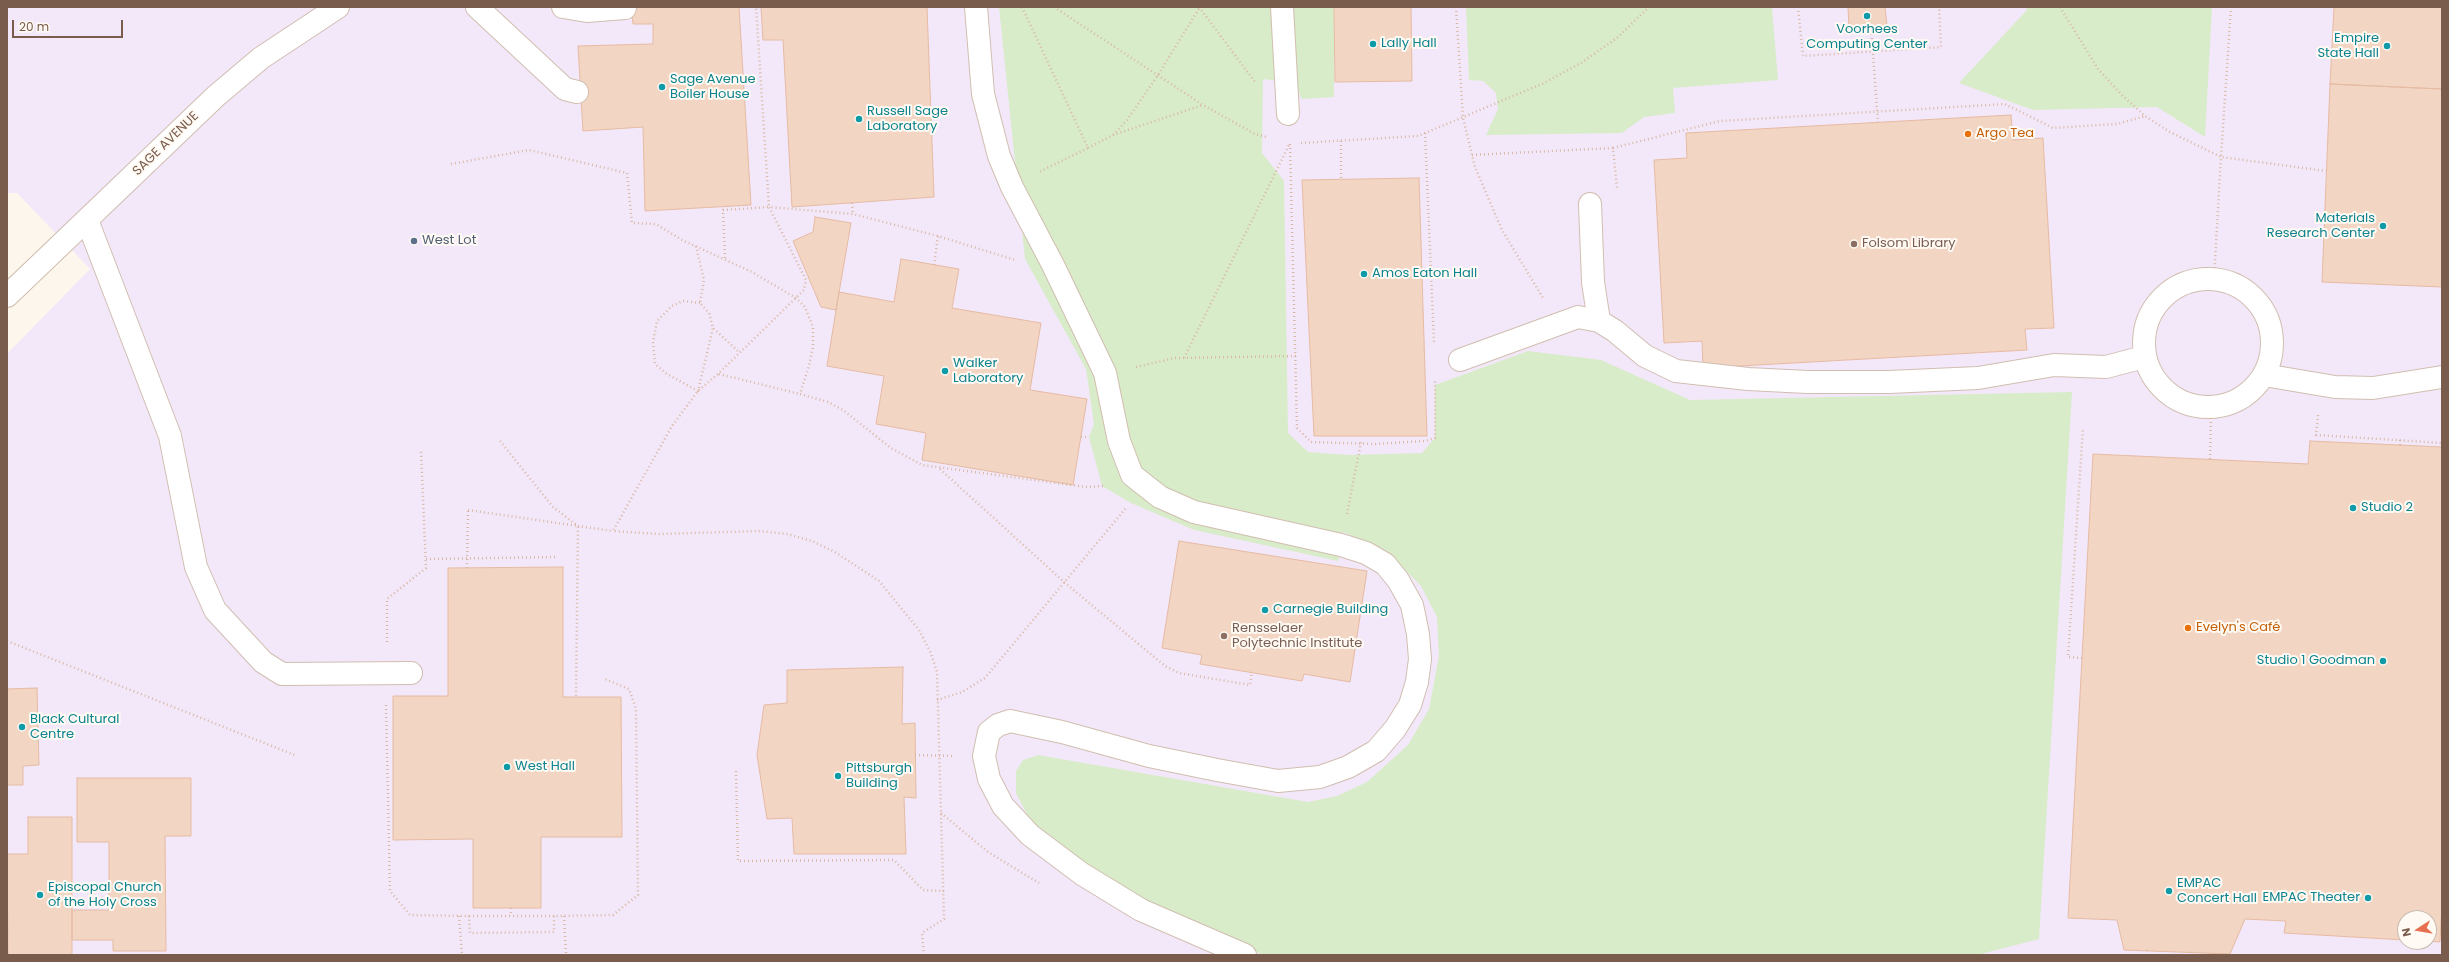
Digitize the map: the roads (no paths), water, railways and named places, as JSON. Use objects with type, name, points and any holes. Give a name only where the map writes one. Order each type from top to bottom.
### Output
[{"type":"street","name":"SAGE AVENUE","points":[[7,296],[216,96],[261,58],[338,7]]},
{"type":"street","points":[[476,7],[566,89],[577,92]]},
{"type":"street","points":[[563,7],[587,11],[625,8]]},
{"type":"street","points":[[976,7],[983,94],[990,127],[1012,187],[1046,251],[1106,373],[1119,441],[1132,475],[1160,497],[1194,512],[1341,545],[1366,553],[1385,564],[1398,580],[1412,605],[1418,634],[1420,659],[1417,682],[1410,705],[1395,729],[1376,751],[1348,767],[1320,777],[1278,781],[1149,756],[1062,732],[1010,721],[989,732],[984,756],[989,779],[1004,806],[1030,835],[1076,870],[1141,910],[1245,955]]},
{"type":"street","points":[[1282,7],[1288,114]]},
{"type":"street","points":[[1590,204],[1593,282],[1599,321]]},
{"type":"street","points":[[87,220],[170,436],[196,567],[215,610],[263,662],[282,674],[411,673]]},
{"type":"street","points":[[2214,279],[2241,288],[2252,296],[2265,313],[2272,334],[2272,348],[2264,375],[2247,395],[2236,402],[2211,408],[2181,402],[2168,394],[2149,371],[2144,357],[2143,342],[2151,312],[2159,300],[2171,290],[2184,283],[2214,279]]},
{"type":"street","points":[[1460,360],[1578,317],[1599,321],[1615,331],[1630,346],[1659,364],[1676,371],[1700,375],[1748,379],[1807,382],[1882,382],[1978,378],[2054,365],[2106,367],[2144,357]]},
{"type":"street","points":[[2264,375],[2335,387],[2373,388],[2442,377]]},
{"type":"place","name":"Voorhees Computing Center","points":[[1867,16]]},
{"type":"place","name":"Lally Hall","points":[[1373,44]]},
{"type":"place","name":"Empire State Hall","points":[[2387,46]]},
{"type":"place","name":"Sage Avenue Boiler House","points":[[662,87]]},
{"type":"place","name":"Russell Sage Laboratory","points":[[859,119]]},
{"type":"place","name":"Argo Tea","points":[[1968,134]]},
{"type":"place","name":"Materials Research Center","points":[[2383,226]]},
{"type":"place","name":"West Lot","points":[[414,241]]},
{"type":"place","name":"Folsom Library","points":[[1854,244]]},
{"type":"place","name":"Amos Eaton Hall","points":[[1364,274]]},
{"type":"place","name":"Walker Laboratory","points":[[945,371]]},
{"type":"place","name":"Studio 2","points":[[2353,508]]},
{"type":"place","name":"Carnegie Building","points":[[1265,610]]},
{"type":"place","name":"Evelyn's Café","points":[[2188,628]]},
{"type":"place","name":"Rensselaer Polytechnic Institute","points":[[1224,636]]},
{"type":"place","name":"Studio 1 Goodman","points":[[2383,661]]},
{"type":"place","name":"Black Cultural Centre","points":[[22,727]]},
{"type":"place","name":"West Hall","points":[[507,767]]},
{"type":"place","name":"Pittsburgh Building","points":[[838,776]]},
{"type":"place","name":"EMPAC Concert Hall","points":[[2169,891]]},
{"type":"place","name":"Episcopal Church of the Holy Cross","points":[[40,895]]},
{"type":"place","name":"EMPAC Theater","points":[[2368,898]]}]
